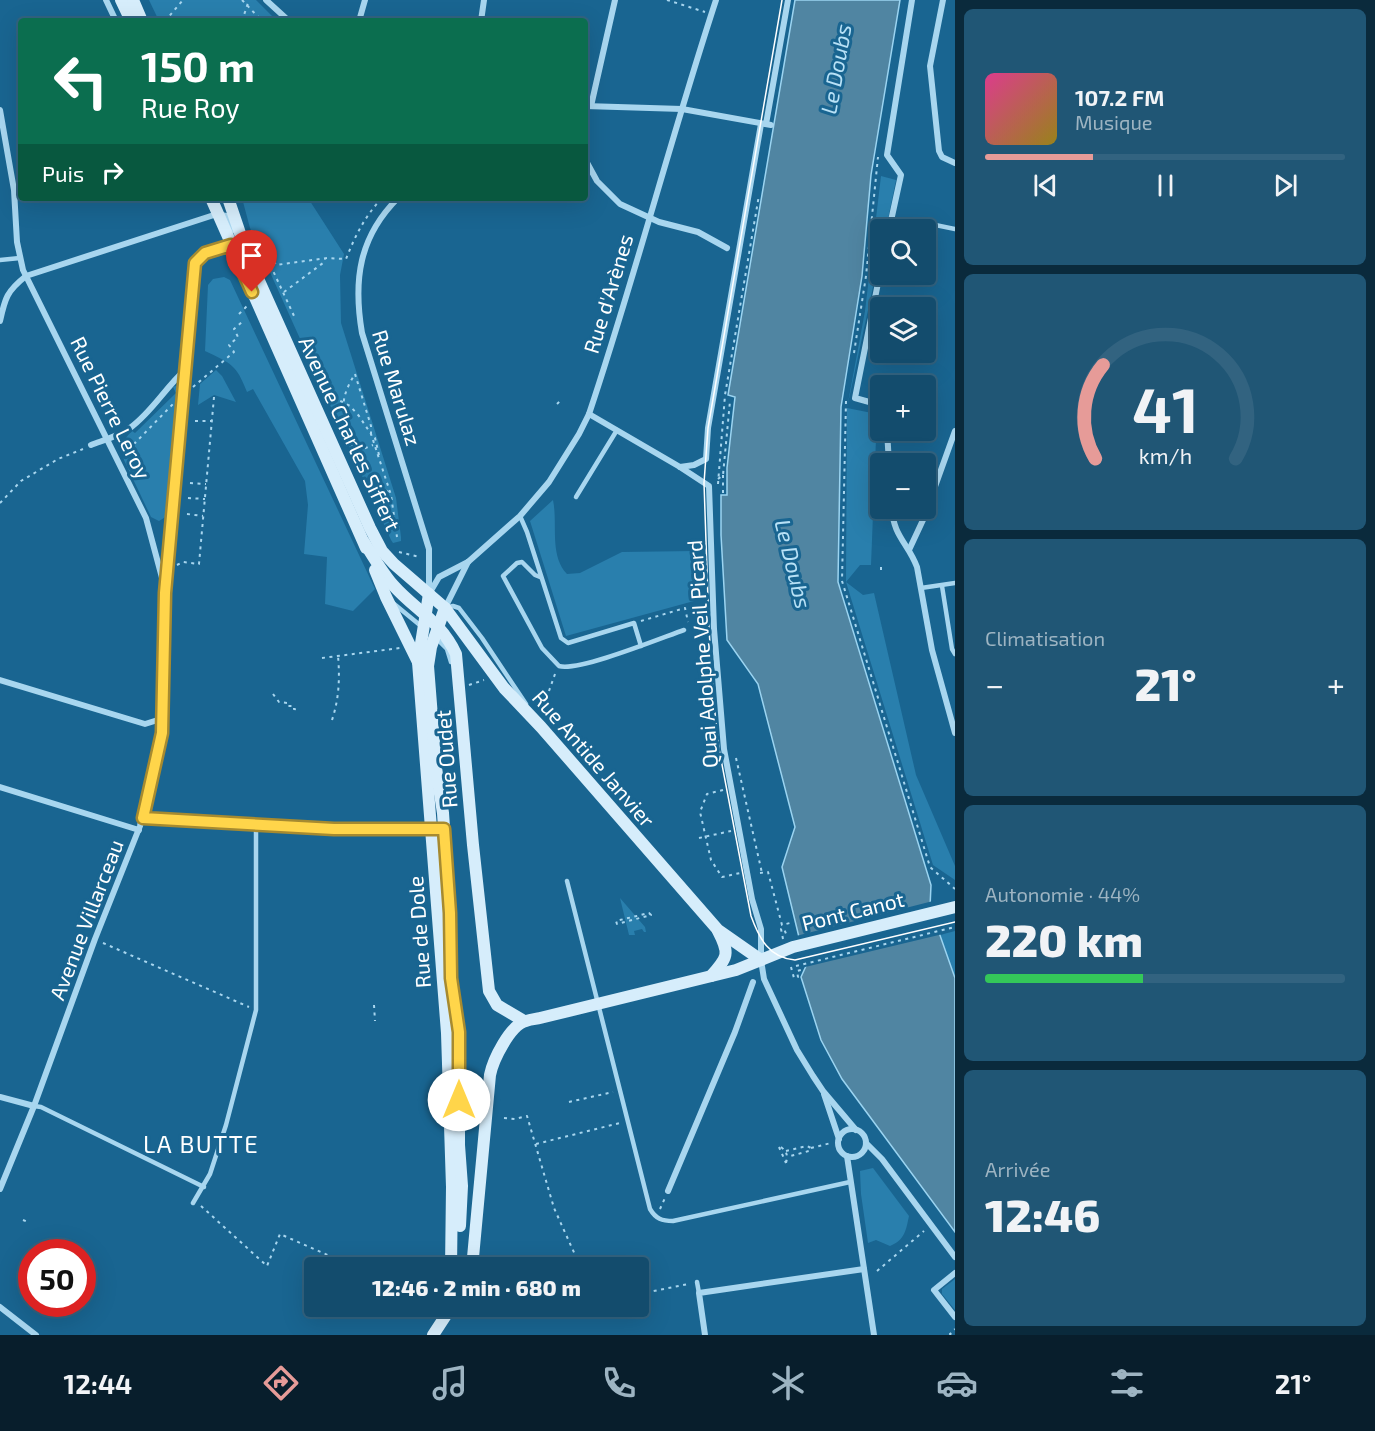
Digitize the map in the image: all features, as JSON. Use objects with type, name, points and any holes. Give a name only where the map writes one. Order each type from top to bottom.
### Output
[{"type":"main road","points":[[121,0],[130,18]]},
{"type":"main road","points":[[133,0],[141,18]]},
{"type":"main road","name":"Avenue Charles Siffert","points":[[212,201],[364,542],[386,597],[418,662]]},
{"type":"main road","name":"Avenue Charles Siffert","points":[[229,201],[246,254],[376,542],[394,564],[446,608]]},
{"type":"main road","name":"Avenue Charles Siffert","points":[[364,542],[393,585],[426,614],[437,631]]},
{"type":"main road","name":"Rue de Dole","points":[[429,594],[418,662],[450,913],[451,978],[459,1032],[459,1145],[462,1186],[459,1257]]},
{"type":"main road","name":"Rue de Dole","points":[[446,608],[429,655],[428,666],[436,768],[440,788],[438,829],[449,1071],[451,1257]]},
{"type":"main road","name":"Rue Antide Janvier","points":[[446,608],[504,688],[541,727],[718,930],[761,960]]},
{"type":"main road","name":"Rue Oudet","points":[[437,631],[450,641],[458,661],[465,755],[489,991],[497,1005],[524,1021]]},
{"type":"main road","name":"Pont Canot","points":[[524,1021],[736,970],[761,960],[790,942],[955,907]]},
{"type":"main road","name":"Rue Antide Janvier","points":[[711,976],[726,957],[726,948],[718,930]]},
{"type":"main road","points":[[473,1257],[492,1064],[503,1044],[524,1021]]},
{"type":"main road","points":[[434,1334],[440,1317]]},
{"type":"main road","points":[[434,1334],[445,1317]]},
{"type":"street","points":[[106,0],[115,18]]},
{"type":"street","points":[[266,0],[286,18]]},
{"type":"street","points":[[359,18],[365,0]]},
{"type":"street","points":[[481,18],[484,0]]},
{"type":"street","points":[[615,0],[588,106],[682,110],[766,124]]},
{"type":"street","name":"Rue d'Arènes","points":[[429,594],[439,577],[468,562],[520,516],[549,482],[589,414],[650,219],[696,59],[716,0]]},
{"type":"street","points":[[589,414],[680,467],[694,465],[706,459],[708,428],[788,0]]},
{"type":"street","points":[[892,219],[901,175],[887,155],[912,0]]},
{"type":"street","points":[[943,0],[930,66],[939,151],[942,157],[955,163]]},
{"type":"street","name":"Rue Pierre Leroy","points":[[0,110],[14,190],[20,258],[26,276],[146,518],[165,593]]},
{"type":"street","points":[[588,164],[597,181],[620,204],[650,219],[698,232],[727,248]]},
{"type":"street","name":"Rue Marulaz","points":[[395,201],[380,219],[366,245],[359,270],[359,315],[365,343],[429,549],[429,594]]},
{"type":"street","points":[[0,321],[2,300],[11,287],[26,276],[218,214]]},
{"type":"street","name":"Avenue Charles Siffert","points":[[218,214],[226,216],[246,254]]},
{"type":"street","name":"Avenue Villarceau","points":[[0,1189],[34,1107],[95,939],[143,818],[162,733],[165,593],[195,263],[205,253],[231,245]]},
{"type":"street","points":[[870,402],[855,398],[878,285]]},
{"type":"street","points":[[91,445],[130,428],[149,410],[171,382],[185,370]]},
{"type":"street","points":[[909,550],[923,520],[955,431]]},
{"type":"street","name":"Quai Adolphe Veil Picard","points":[[680,467],[709,486],[714,629],[724,749],[760,929],[761,960],[765,979],[797,1050],[823,1091]]},
{"type":"street","points":[[892,519],[896,533],[909,550],[917,567],[932,650],[955,733]]},
{"type":"street","name":"Rue d'Arènes","points":[[446,608],[468,562]]},
{"type":"street","points":[[0,680],[145,724],[161,719]]},
{"type":"street","points":[[0,787],[139,830]]},
{"type":"street","points":[[143,818],[256,826],[369,830],[438,829]]},
{"type":"street","points":[[668,1191],[753,982]]},
{"type":"street","points":[[823,1091],[856,1130],[863,1134],[866,1143],[882,1159],[955,1257]]},
{"type":"street","points":[[823,1091],[839,1139],[840,1149],[847,1156],[874,1335]]},
{"type":"street","points":[[0,1097],[34,1107]]},
{"type":"street","points":[[839,1139],[847,1130],[856,1130]]},
{"type":"street","points":[[847,1156],[860,1154],[866,1143]]},
{"type":"street","points":[[705,1335],[699,1293],[864,1269]]},
{"type":"street","points":[[955,1273],[934,1290],[955,1317]]},
{"type":"street","points":[[0,1307],[36,1335]]},
{"type":"lane","points":[[936,225],[955,229]]},
{"type":"lane","points":[[0,260],[20,258]]},
{"type":"lane","points":[[576,497],[616,430]]},
{"type":"lane","points":[[520,516],[561,638],[568,643],[634,623],[641,646]]},
{"type":"lane","points":[[540,578],[522,562],[517,563],[503,576],[542,648],[559,666],[574,667],[684,630]]},
{"type":"lane","points":[[921,588],[955,583]]},
{"type":"lane","points":[[942,586],[952,649],[955,654]]},
{"type":"lane","points":[[386,597],[424,628],[437,631]]},
{"type":"lane","points":[[194,1201],[204,1187],[226,1125],[256,1010],[256,826]]},
{"type":"lane","points":[[567,881],[650,1209],[657,1218],[663,1221],[673,1221],[850,1182]]},
{"type":"lane","points":[[34,1107],[41,1107],[204,1187]]},
{"type":"lane","points":[[697,1282],[699,1293]]},
{"type":"path","points":[[168,18],[183,0]]},
{"type":"path","points":[[242,0],[259,18]]},
{"type":"path","points":[[243,18],[249,0]]},
{"type":"path","points":[[667,0],[696,9]]},
{"type":"path","points":[[853,356],[866,276],[879,151]]},
{"type":"path","points":[[718,490],[717,479],[725,395],[759,195]]},
{"type":"path","points":[[295,318],[261,245],[266,246],[276,265],[346,259],[363,221],[380,201]]},
{"type":"path","points":[[284,292],[323,263],[325,259]]},
{"type":"path","points":[[239,314],[247,306]]},
{"type":"path","points":[[120,441],[135,443],[183,394],[234,352],[229,345],[238,337],[234,329],[243,321]]},
{"type":"path","points":[[370,434],[371,426],[355,374],[344,396],[348,429],[355,452],[366,471],[391,495]]},
{"type":"path","points":[[314,377],[335,398],[359,416],[379,455]]},
{"type":"path","points":[[169,568],[183,562],[199,564],[214,397]]},
{"type":"path","points":[[847,397],[842,581],[930,867],[955,889]]},
{"type":"path","points":[[557,404],[561,400]]},
{"type":"path","points":[[723,495],[730,401]]},
{"type":"path","points":[[195,421],[212,421]]},
{"type":"path","points":[[370,434],[375,438],[391,495],[397,537]]},
{"type":"path","points":[[0,503],[21,481],[58,459],[91,445]]},
{"type":"path","points":[[349,455],[373,445]]},
{"type":"path","points":[[717,479],[723,475]]},
{"type":"path","points":[[190,483],[206,484]]},
{"type":"path","points":[[188,498],[205,499]]},
{"type":"path","points":[[187,514],[203,516]]},
{"type":"path","points":[[880,567],[881,573]]},
{"type":"path","points":[[634,623],[685,608],[691,631],[714,629]]},
{"type":"path","points":[[322,658],[403,648]]},
{"type":"path","points":[[332,720],[337,705],[339,685],[338,656]]},
{"type":"path","points":[[549,691],[559,666]]},
{"type":"path","points":[[466,686],[489,679]]},
{"type":"path","points":[[273,694],[279,702],[288,703],[288,706],[294,706],[294,709],[299,710]]},
{"type":"path","points":[[734,748],[762,873],[768,872],[782,926],[790,923]]},
{"type":"path","points":[[726,790],[707,794],[700,812],[711,860],[722,876],[742,873],[748,875]]},
{"type":"path","points":[[699,838],[739,829]]},
{"type":"path","points":[[649,913],[651,915],[617,924],[616,921],[649,913]]},
{"type":"path","points":[[796,966],[955,927]]},
{"type":"path","points":[[95,939],[256,1010]]},
{"type":"path","points":[[791,967],[794,978],[798,977],[796,971],[801,970]]},
{"type":"path","points":[[374,1005],[375,1021]]},
{"type":"path","points":[[569,1102],[620,1090]]},
{"type":"path","points":[[504,1118],[515,1119],[527,1116],[554,1208],[576,1257]]},
{"type":"path","points":[[536,1144],[628,1122]]},
{"type":"path","points":[[787,1156],[831,1143]]},
{"type":"path","points":[[786,1151],[807,1146],[811,1148]]},
{"type":"path","points":[[779,1147],[782,1155],[786,1163],[786,1151],[781,1147],[782,1155],[783,1163]]},
{"type":"path","points":[[657,1218],[668,1191]]},
{"type":"path","points":[[194,1201],[267,1266],[280,1234],[332,1257]]},
{"type":"path","points":[[23,1220],[28,1222]]},
{"type":"path","points":[[877,1271],[924,1231]]},
{"type":"path","points":[[649,1292],[697,1282]]},
{"type":"path","points":[[949,1335],[955,1329]]},
{"type":"shaded area","points":[[149,0],[256,0],[274,18],[158,18]]},
{"type":"shaded area","points":[[881,176],[896,180],[888,219],[876,219]]},
{"type":"shaded area","points":[[243,201],[310,201],[344,254],[340,275],[341,323],[396,498],[401,541],[393,543],[391,540],[250,228]]},
{"type":"shaded area","points":[[870,269],[870,285],[873,285],[847,408],[865,311]]},
{"type":"shaded area","points":[[224,277],[230,280],[375,589],[353,611],[325,604],[327,557],[304,554],[308,505],[305,481],[253,389],[247,392],[240,376],[232,366],[205,351],[208,285],[213,279]]},
{"type":"shaded area","points":[[216,370],[222,376],[236,402],[214,395],[198,405],[200,384]]},
{"type":"shaded area","points":[[178,385],[182,391],[170,511],[159,521],[151,517],[124,460],[123,448],[129,434],[132,431],[135,433],[176,393],[173,387]]},
{"type":"shaded area","points":[[847,408],[870,413],[870,441],[876,441],[875,453],[870,453],[870,519],[873,519],[871,565],[860,565],[846,582]]},
{"type":"shaded area","points":[[553,500],[556,549],[561,566],[567,574],[580,573],[622,552],[696,551],[694,601],[566,636],[530,521]]},
{"type":"shaded area","points":[[846,582],[863,595],[874,593],[916,775],[955,866],[955,880],[933,865]]},
{"type":"shaded area","points":[[620,898],[645,927],[646,932],[642,929],[634,931],[635,935],[629,935]]},
{"type":"shaded area","points":[[955,931],[955,978],[940,935]]},
{"type":"shaded area","points":[[873,1168],[909,1216],[902,1238],[890,1246],[876,1240],[868,1243],[860,1171]]},
{"type":"shaded area","points":[[955,1279],[955,1310],[942,1294],[942,1289]]},
{"type":"water","name":"Le Doubs","points":[[795,0],[900,0],[871,175],[862,276],[841,407],[838,582],[931,885],[930,907],[955,978],[955,1232],[842,1079],[821,1040],[801,977],[806,966],[782,867],[795,827],[758,684],[727,640],[721,495],[727,495],[727,468],[735,397],[728,395]]},
{"type":"pier","points":[[933,901],[943,934],[801,968],[803,966],[796,936]]},
{"type":"tram line","points":[[782,0],[708,428],[704,483],[709,629],[719,749],[751,916],[762,939],[772,951],[795,960],[955,922]]},
{"type":"district","name":"LA BUTTE","points":[[201,1145]]},
{"type":"route","points":[[252,292],[231,245],[205,253],[195,263],[165,593],[162,733],[143,818],[334,829],[444,829],[450,913],[451,978],[459,1032],[459,1100]]}]
